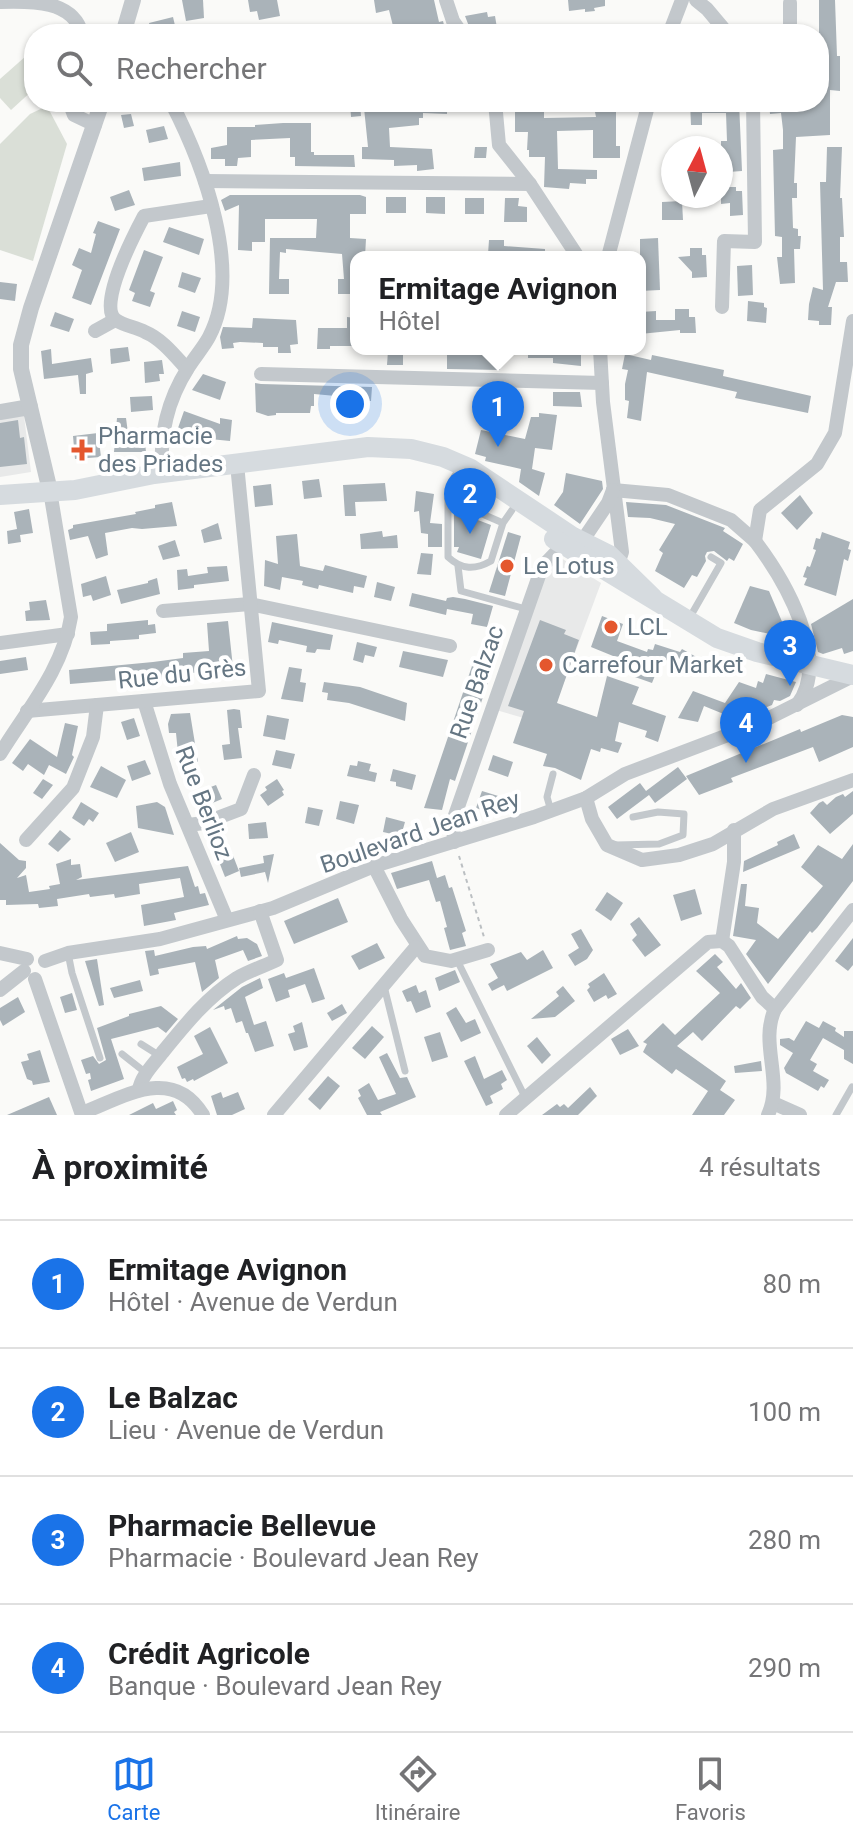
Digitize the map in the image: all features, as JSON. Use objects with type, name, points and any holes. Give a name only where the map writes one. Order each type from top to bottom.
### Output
[{"type":"main road","points":[[0,495],[114,471],[137,470],[158,474],[325,455],[368,447],[411,449],[459,468],[572,543]]},
{"type":"main road","points":[[459,468],[507,517],[572,543],[600,549],[609,565],[653,598],[717,638],[757,652],[853,676]]},
{"type":"main road","points":[[0,483],[48,485]]},
{"type":"street","points":[[128,24],[133,0]]},
{"type":"street","points":[[446,0],[455,24]]},
{"type":"street","points":[[673,24],[682,0]]},
{"type":"street","points":[[696,0],[720,24]]},
{"type":"street","points":[[0,2],[37,1],[61,5],[78,24]]},
{"type":"street","points":[[790,3],[790,24]]},
{"type":"street","points":[[73,112],[95,125]]},
{"type":"street","points":[[0,754],[52,673],[68,634],[71,617],[48,485],[21,369],[24,332],[99,112]]},
{"type":"street","points":[[158,474],[169,402],[210,336],[221,300],[224,273],[205,181],[175,112]]},
{"type":"street","points":[[496,112],[499,145],[530,184],[574,251]]},
{"type":"street","points":[[610,251],[646,112]]},
{"type":"street","points":[[722,307],[724,241],[755,242],[753,112]]},
{"type":"street","points":[[205,181],[530,184]]},
{"type":"street","points":[[187,369],[148,333],[115,320],[110,313],[110,303],[124,255],[144,216],[211,206]]},
{"type":"street","points":[[95,331],[115,320]]},
{"type":"street","points":[[755,541],[760,510],[817,464],[835,433],[853,321]]},
{"type":"street","points":[[600,355],[622,552],[609,565]]},
{"type":"street","points":[[261,374],[602,383]]},
{"type":"street","points":[[0,412],[30,407]]},
{"type":"street","name":"Rue du Grès","points":[[27,711],[259,691],[237,464]]},
{"type":"street","points":[[613,490],[668,495],[731,520],[755,541],[776,568],[801,625],[812,666],[808,690],[797,705]]},
{"type":"street","name":"Rue Balzac","points":[[454,842],[453,821],[542,567],[572,543],[608,503],[613,490]]},
{"type":"street","points":[[163,611],[250,604],[450,646]]},
{"type":"street","points":[[0,643],[68,634]]},
{"type":"street","name":"Boulevard Jean Rey","points":[[29,970],[37,956],[45,961],[68,953],[160,939],[260,911],[374,866],[551,811],[586,798],[625,774],[757,724],[853,676]]},
{"type":"street","name":"Rue Berlioz","points":[[144,701],[170,784],[227,920]]},
{"type":"street","points":[[26,840],[73,788],[93,737],[97,705]]},
{"type":"street","points":[[188,825],[204,823],[241,809],[254,775]]},
{"type":"street","points":[[586,798],[592,819],[607,845],[642,860],[679,855],[713,844],[773,809],[853,780]]},
{"type":"street","points":[[722,941],[734,862],[734,830]]},
{"type":"street","points":[[374,866],[416,947],[425,956],[451,961],[488,950]]},
{"type":"street","points":[[800,1115],[771,1109],[774,1088],[768,1031],[775,1009],[853,910]]},
{"type":"street","points":[[139,1090],[147,1073],[185,1024],[215,995],[238,978],[277,960],[260,911]]},
{"type":"street","points":[[506,1115],[708,942],[722,941],[729,946],[762,997],[775,1009]]},
{"type":"street","points":[[274,1115],[416,947]]},
{"type":"street","points":[[0,953],[29,970],[82,1114],[139,1090],[164,1088],[192,1099],[203,1115]]},
{"type":"street","points":[[0,990],[29,970]]},
{"type":"lane","points":[[448,499],[507,517],[491,561],[479,568],[458,566],[448,557],[448,499],[451,482],[459,468]]},
{"type":"lane","points":[[688,621],[721,563],[711,557]]},
{"type":"lane","points":[[458,566],[461,591],[526,609]]},
{"type":"lane","points":[[551,811],[547,797],[553,774]]},
{"type":"lane","points":[[607,845],[659,844],[683,835],[684,814],[658,812],[633,817]]},
{"type":"lane","points":[[68,953],[100,1058]]},
{"type":"lane","points":[[457,960],[526,1098]]},
{"type":"lane","points":[[384,986],[405,1071]]},
{"type":"lane","points":[[141,1044],[160,1056]]},
{"type":"lane","points":[[122,1054],[147,1073]]},
{"type":"lane","points":[[836,1115],[852,1087]]},
{"type":"path","points":[[454,842],[488,950]]},
{"type":"shaded area","points":[[24,58],[24,98],[11,110],[0,98],[0,79]]},
{"type":"shaded area","points":[[50,112],[67,144],[33,261],[0,250],[0,144],[30,114]]},
{"type":"shaded area","points":[[24,416],[31,472],[0,477],[0,418]]},
{"type":"shaded area","points":[[561,558],[601,583],[548,725],[496,710],[542,575]]},
{"type":"building","points":[[182,0],[203,0],[204,18],[186,21]]},
{"type":"building","points":[[248,0],[277,0],[280,16],[259,20],[257,11],[250,12]]},
{"type":"building","points":[[374,0],[434,0],[439,22],[443,21],[444,24],[392,24],[389,10],[376,13]]},
{"type":"building","points":[[568,0],[605,0],[605,6],[594,8],[595,11],[569,11]]},
{"type":"building","points":[[819,0],[835,0],[840,91],[830,90],[830,135],[796,137],[794,183],[797,183],[797,198],[792,198],[793,228],[798,229],[798,236],[801,236],[800,249],[794,249],[795,283],[780,284],[777,257],[782,257],[782,237],[775,236],[773,150],[783,149],[783,130],[781,113],[770,112],[829,112],[829,24],[819,24]]},
{"type":"building","points":[[487,12],[488,17],[495,16],[496,24],[468,24],[465,16]]},
{"type":"building","points":[[173,17],[175,24],[149,24]]},
{"type":"building","points":[[351,112],[361,112],[361,116],[351,117]]},
{"type":"building","points":[[364,112],[447,112],[423,113],[419,125],[389,128],[390,147],[432,149],[434,169],[417,171],[417,165],[394,166],[394,160],[362,159],[362,147],[368,147]]},
{"type":"building","points":[[515,112],[544,112],[544,118],[596,117],[595,112],[616,112],[616,146],[620,146],[620,158],[593,158],[593,130],[557,131],[558,169],[597,170],[597,179],[586,179],[586,184],[570,183],[569,189],[544,187],[545,157],[529,157],[528,132],[515,132]]},
{"type":"building","points":[[690,112],[739,112],[742,171],[733,172],[733,136],[727,136],[726,113],[702,113],[702,125],[691,125]]},
{"type":"building","points":[[131,114],[134,126],[124,128],[121,115]]},
{"type":"building","points":[[311,123],[311,152],[314,155],[354,155],[355,167],[295,166],[295,157],[290,157],[290,138],[251,140],[251,157],[238,158],[237,166],[225,166],[225,159],[211,159],[211,148],[227,145],[227,127]]},
{"type":"building","points":[[164,126],[168,139],[149,143],[146,130]]},
{"type":"building","points":[[475,147],[487,147],[486,158],[474,158]]},
{"type":"building","points":[[827,147],[842,147],[840,198],[844,237],[840,237],[840,262],[847,262],[848,282],[836,282],[828,307],[832,307],[831,325],[819,325],[819,321],[808,320],[813,287],[823,290],[820,182],[826,182]]},
{"type":"building","points":[[180,162],[181,176],[144,181],[142,168]]},
{"type":"building","points":[[733,187],[736,187],[736,191],[742,191],[743,215],[730,216]]},
{"type":"building","points":[[129,190],[135,205],[115,211],[110,197]]},
{"type":"building","points":[[230,195],[366,197],[366,214],[350,214],[350,238],[366,239],[365,251],[350,251],[350,294],[338,294],[338,279],[344,279],[342,254],[286,249],[286,253],[280,252],[279,279],[289,279],[289,294],[269,294],[270,238],[316,238],[317,219],[265,219],[265,242],[252,242],[252,251],[238,250],[239,205],[225,211],[221,200]]},
{"type":"building","points":[[386,197],[406,197],[406,213],[386,213]]},
{"type":"building","points":[[426,197],[445,197],[445,214],[426,213]]},
{"type":"building","points":[[465,198],[484,198],[484,214],[465,214]]},
{"type":"building","points":[[505,198],[519,198],[518,206],[527,207],[527,222],[504,222]]},
{"type":"building","points":[[662,208],[682,208],[683,220],[662,220]]},
{"type":"building","points":[[98,221],[120,229],[91,305],[72,298],[82,270],[72,265],[79,248],[91,253]]},
{"type":"building","points":[[169,227],[204,239],[199,255],[163,242]]},
{"type":"building","points":[[658,238],[660,290],[646,291],[646,251],[640,251],[640,239]]},
{"type":"building","points":[[489,240],[504,240],[504,246],[545,249],[545,251],[488,251]]},
{"type":"building","points":[[690,248],[702,248],[702,255],[706,255],[707,277],[692,278],[692,272],[678,257],[690,256]]},
{"type":"building","points":[[144,250],[163,257],[150,291],[155,293],[150,307],[132,301],[135,293],[129,290]]},
{"type":"building","points":[[752,265],[753,295],[738,296],[737,266]]},
{"type":"building","points":[[182,272],[201,278],[195,293],[178,287]]},
{"type":"building","points":[[0,282],[17,284],[15,301],[0,299]]},
{"type":"building","points":[[748,301],[764,303],[767,308],[766,323],[747,321]]},
{"type":"building","points":[[675,309],[689,309],[689,317],[695,317],[696,333],[680,333],[680,330],[646,333],[646,312],[656,311],[656,320],[675,320]]},
{"type":"building","points":[[182,311],[200,317],[195,332],[177,326]]},
{"type":"building","points":[[55,312],[74,319],[69,332],[50,326]]},
{"type":"building","points":[[347,317],[350,317],[350,346],[317,349],[318,328],[347,328]]},
{"type":"building","points":[[253,318],[296,320],[298,344],[290,345],[291,353],[278,353],[278,347],[263,347],[263,343],[233,343],[234,348],[222,349],[220,337],[223,327],[252,328]]},
{"type":"building","points":[[128,347],[130,361],[111,364],[110,349]]},
{"type":"building","points":[[51,349],[52,364],[91,358],[93,372],[86,374],[86,394],[80,394],[78,375],[44,379],[41,351]]},
{"type":"building","points":[[388,355],[403,355],[403,365],[387,365]]},
{"type":"building","points":[[447,355],[501,355],[500,370],[447,369]]},
{"type":"building","points":[[528,355],[581,355],[581,366],[553,363],[553,358],[528,358]]},
{"type":"building","points":[[625,355],[651,360],[652,355],[724,370],[723,376],[811,396],[808,413],[735,398],[737,392],[647,372],[641,421],[627,418],[629,401],[625,400],[625,384],[628,370],[622,369]]},
{"type":"building","points":[[162,360],[164,374],[159,374],[160,381],[145,383],[144,362]]},
{"type":"building","points":[[203,374],[226,382],[220,400],[192,390]]},
{"type":"building","points":[[255,383],[372,387],[371,401],[335,400],[336,396],[314,394],[314,406],[311,406],[310,413],[276,413],[268,416],[256,412]]},
{"type":"building","points":[[553,392],[580,392],[582,407],[553,406]]},
{"type":"building","points":[[152,396],[153,410],[131,412],[130,397]]},
{"type":"building","points":[[184,411],[220,424],[220,418],[232,420],[230,441],[210,439],[178,428]]},
{"type":"building","points":[[539,413],[557,415],[552,450],[535,448],[532,469],[545,473],[539,496],[519,482],[521,469],[485,461],[486,457],[475,454],[481,430],[525,439],[531,417],[539,417]]},
{"type":"building","points":[[117,418],[126,418],[128,433],[144,432],[146,452],[114,452]]},
{"type":"building","points":[[18,420],[20,438],[24,437],[27,464],[0,467],[0,423]]},
{"type":"building","points":[[98,433],[101,457],[75,459],[73,436]]},
{"type":"building","points":[[566,473],[602,481],[603,489],[580,524],[554,505],[563,492]]},
{"type":"building","points":[[319,479],[322,497],[304,499],[302,481]]},
{"type":"building","points":[[385,483],[387,501],[355,502],[356,516],[345,516],[343,485]]},
{"type":"building","points":[[271,484],[273,505],[255,507],[253,486]]},
{"type":"building","points":[[416,491],[434,494],[430,523],[442,524],[442,547],[428,547],[428,534],[421,533],[419,511],[414,512]]},
{"type":"building","points":[[800,495],[813,513],[797,530],[781,513]]},
{"type":"building","points":[[172,502],[177,526],[105,533],[108,555],[96,559],[88,536],[70,540],[68,530],[73,525],[136,514],[155,508],[155,505]]},
{"type":"building","points":[[626,502],[666,505],[725,528],[723,531],[743,544],[734,561],[729,558],[727,561],[714,551],[707,552],[706,561],[697,577],[692,575],[684,588],[655,571],[663,553],[659,550],[675,524],[628,517]]},
{"type":"building","points":[[29,509],[33,533],[20,535],[21,542],[8,544],[7,531],[17,529],[14,512]]},
{"type":"building","points":[[454,511],[491,525],[481,559],[457,552],[459,547],[454,547]]},
{"type":"building","points":[[218,523],[222,539],[204,543],[201,530]]},
{"type":"building","points":[[382,531],[383,537],[397,535],[398,548],[361,549],[360,534]]},
{"type":"building","points":[[508,532],[521,536],[505,596],[489,592]]},
{"type":"building","points":[[822,532],[850,542],[848,549],[851,550],[848,561],[844,559],[836,596],[804,585],[807,578],[803,577],[816,550],[813,549],[816,538],[820,539]]},
{"type":"building","points":[[297,534],[300,566],[323,571],[325,565],[367,576],[364,588],[354,586],[353,593],[319,585],[318,589],[302,585],[303,581],[282,577],[280,590],[264,586],[265,560],[278,564],[276,536]]},
{"type":"building","points":[[175,540],[180,556],[163,560],[158,546]]},
{"type":"building","points":[[421,553],[433,554],[431,575],[417,574]]},
{"type":"building","points":[[227,566],[229,581],[178,590],[177,570],[187,569],[188,576],[208,573],[207,567]]},
{"type":"building","points":[[106,576],[111,595],[93,601],[91,595],[83,597],[81,584]]},
{"type":"building","points":[[157,578],[160,594],[121,604],[117,590]]},
{"type":"building","points":[[377,582],[395,587],[391,601],[374,597]]},
{"type":"building","points":[[750,586],[769,591],[789,638],[734,623]]},
{"type":"building","points":[[412,593],[446,601],[453,597],[493,606],[487,627],[471,624],[473,614],[447,609],[446,615],[409,606]]},
{"type":"building","points":[[853,599],[853,651],[844,654],[842,648],[823,654],[818,652],[811,624]]},
{"type":"building","points":[[46,600],[50,620],[26,621],[25,611],[30,610],[29,602]]},
{"type":"building","points":[[602,616],[623,624],[617,641],[647,652],[648,649],[653,650],[655,644],[680,652],[682,649],[700,659],[692,673],[662,658],[652,683],[635,677],[640,667],[591,647]]},
{"type":"building","points":[[148,620],[148,625],[155,624],[156,633],[139,635],[139,639],[91,645],[90,632],[107,631],[107,624]]},
{"type":"building","points":[[540,620],[566,630],[564,634],[579,640],[557,703],[597,717],[607,676],[639,687],[632,704],[666,716],[658,742],[645,737],[647,731],[619,722],[615,741],[622,743],[618,753],[601,748],[600,752],[591,749],[581,780],[543,766],[547,754],[513,743],[524,711],[508,706]]},
{"type":"building","points":[[228,621],[234,677],[212,679],[211,671],[143,681],[143,678],[70,684],[69,670],[183,658],[183,653],[209,651],[207,623]]},
{"type":"building","points":[[272,622],[333,635],[330,650],[306,652],[307,646],[279,640],[278,644],[268,642]]},
{"type":"building","points":[[484,641],[496,643],[491,673],[455,781],[450,779],[442,810],[424,808],[472,666],[478,668]]},
{"type":"building","points":[[357,642],[377,647],[374,657],[365,655],[363,663],[353,660]]},
{"type":"building","points":[[403,651],[448,660],[443,677],[399,667]]},
{"type":"building","points":[[26,657],[28,670],[0,674],[0,661]]},
{"type":"building","points":[[289,667],[302,669],[300,682],[306,683],[303,702],[281,699]]},
{"type":"building","points":[[766,674],[796,682],[790,696],[780,701],[774,700],[772,705],[749,714],[728,711],[726,715],[704,706],[698,722],[678,718],[693,691],[725,703],[739,682],[756,688],[758,681],[763,683]]},
{"type":"building","points":[[324,682],[360,687],[407,703],[405,721],[349,703],[327,700],[328,693],[322,692]]},
{"type":"building","points":[[227,710],[240,710],[242,728],[238,728],[242,758],[224,760],[222,745],[230,744]]},
{"type":"building","points":[[190,713],[198,762],[179,763],[176,733],[169,733],[168,724],[171,714]]},
{"type":"building","points":[[267,715],[289,719],[285,740],[263,736]]},
{"type":"building","points":[[842,715],[853,717],[853,747],[819,762],[813,747],[731,778],[733,782],[699,795],[686,776],[800,729],[801,732]]},
{"type":"building","points":[[134,718],[140,736],[127,740],[121,722]]},
{"type":"building","points":[[65,723],[78,726],[74,757],[66,774],[49,765],[44,775],[28,764],[23,771],[12,763],[30,739],[57,757]]},
{"type":"building","points":[[276,750],[295,754],[291,769],[272,765]]},
{"type":"building","points":[[493,755],[513,762],[508,777],[488,770]]},
{"type":"building","points":[[145,760],[151,774],[132,781],[127,766]]},
{"type":"building","points":[[358,761],[371,764],[369,771],[377,773],[375,782],[347,776],[350,765],[357,766]]},
{"type":"building","points":[[101,766],[126,780],[117,798],[90,787]]},
{"type":"building","points":[[678,767],[687,779],[655,803],[649,795],[617,819],[608,807],[640,783],[646,791]]},
{"type":"building","points":[[393,769],[416,775],[412,790],[390,781]]},
{"type":"building","points":[[43,779],[53,785],[42,799],[33,793]]},
{"type":"building","points":[[277,779],[284,795],[268,806],[260,795]]},
{"type":"building","points":[[216,785],[222,799],[198,809],[192,794]]},
{"type":"building","points":[[482,791],[508,799],[504,811],[492,808],[490,813],[476,808]]},
{"type":"building","points":[[853,791],[853,814],[830,834],[810,813],[819,803],[823,801],[827,805],[836,797],[843,794],[845,797]]},
{"type":"building","points":[[340,801],[359,805],[354,824],[336,819]]},
{"type":"building","points":[[81,802],[99,813],[93,822],[89,819],[84,826],[72,818]]},
{"type":"building","points":[[157,802],[165,807],[174,835],[138,828],[136,806]]},
{"type":"building","points":[[308,807],[323,810],[319,826],[305,823]]},
{"type":"building","points":[[386,817],[405,822],[401,836],[383,832]]},
{"type":"building","points":[[266,822],[268,838],[249,839],[248,824]]},
{"type":"building","points":[[60,830],[71,839],[58,852],[48,844]]},
{"type":"building","points":[[131,832],[139,852],[115,862],[106,843]]},
{"type":"building","points":[[794,834],[800,848],[743,872],[744,861]]},
{"type":"building","points":[[0,843],[19,860],[26,861],[26,868],[17,878],[26,875],[29,892],[60,884],[56,864],[71,859],[71,865],[80,864],[82,877],[76,880],[188,866],[195,887],[198,886],[200,894],[205,893],[209,905],[174,913],[176,920],[144,926],[141,905],[184,897],[180,878],[139,884],[140,894],[115,898],[114,894],[90,897],[89,894],[57,899],[58,906],[6,905],[6,900],[0,900]]},
{"type":"building","points":[[853,844],[853,881],[768,984],[746,954],[756,940],[733,936],[741,884],[747,884],[745,906],[759,908],[757,923],[778,939],[823,886],[801,867],[818,845],[842,859]]},
{"type":"building","points":[[232,853],[239,871],[225,877],[218,859]]},
{"type":"building","points":[[274,854],[268,883],[265,872],[241,877],[239,868],[264,863],[263,856]]},
{"type":"building","points":[[432,861],[437,878],[445,875],[449,888],[452,887],[466,931],[462,933],[466,946],[450,950],[440,901],[436,902],[429,880],[397,889],[391,873]]},
{"type":"building","points":[[695,889],[702,914],[681,921],[673,895]]},
{"type":"building","points":[[607,892],[623,903],[611,921],[595,910]]},
{"type":"building","points":[[338,898],[348,922],[294,944],[284,921]]},
{"type":"building","points":[[639,917],[661,945],[645,957],[632,940],[637,935],[630,924]]},
{"type":"building","points":[[581,929],[593,950],[587,959],[575,966],[568,955],[579,948],[571,934]]},
{"type":"building","points":[[237,936],[238,939],[247,938],[257,944],[262,956],[248,961],[243,950],[215,960],[219,978],[202,992],[195,962],[158,969],[159,974],[150,976],[145,951],[154,950],[155,956],[193,947],[206,946],[207,949]]},
{"type":"building","points":[[853,938],[853,965],[848,971],[835,961]]},
{"type":"building","points":[[377,943],[385,958],[359,970],[351,956]]},
{"type":"building","points":[[543,950],[553,968],[507,991],[504,985],[492,991],[488,984],[498,978],[490,964],[521,952],[527,960]]},
{"type":"building","points":[[715,954],[723,962],[717,967],[736,989],[741,983],[751,998],[740,1009],[736,1006],[702,1041],[693,1032],[677,1046],[726,1081],[720,1090],[735,1100],[724,1115],[692,1115],[708,1091],[676,1069],[672,1074],[643,1052],[647,1044],[643,1042],[663,1023],[675,1035],[720,993],[696,971]]},
{"type":"building","points":[[97,959],[104,1005],[99,1006],[85,961]]},
{"type":"building","points":[[314,968],[325,999],[312,1003],[305,984],[288,990],[290,997],[276,1002],[268,979],[284,973],[286,978]]},
{"type":"building","points":[[455,970],[460,982],[439,991],[435,978]]},
{"type":"building","points":[[604,973],[617,994],[608,999],[606,995],[594,1002],[587,990],[590,987],[588,984]]},
{"type":"building","points":[[260,978],[263,988],[245,997],[254,1025],[266,1021],[274,1046],[255,1052],[242,1021],[236,1023],[231,1008],[225,1010],[224,1006],[213,1010],[242,987]]},
{"type":"building","points":[[140,980],[143,991],[114,998],[110,988]]},
{"type":"building","points":[[416,985],[419,993],[426,990],[431,1007],[416,1013],[402,991]]},
{"type":"building","points":[[563,986],[575,1001],[555,1017],[531,1019],[559,996],[556,992]]},
{"type":"building","points":[[72,993],[77,1010],[65,1013],[60,997]]},
{"type":"building","points":[[18,997],[25,1012],[3,1026],[0,1008]]},
{"type":"building","points":[[342,1004],[347,1013],[332,1021],[327,1013]]},
{"type":"building","points":[[161,1006],[178,1019],[166,1033],[158,1027],[111,1039],[124,1079],[91,1091],[90,1073],[86,1074],[81,1060],[93,1056],[99,1064],[106,1060],[97,1028],[129,1014]]},
{"type":"building","points":[[456,1007],[466,1023],[475,1019],[481,1033],[461,1042],[446,1013]]},
{"type":"building","points":[[806,1021],[819,1028],[823,1021],[844,1037],[844,1031],[853,1031],[853,1064],[844,1059],[844,1050],[823,1038],[810,1060],[817,1064],[813,1071],[829,1080],[818,1091],[786,1073],[784,1068],[793,1053],[780,1045],[780,1039],[794,1041]]},
{"type":"building","points":[[302,1022],[308,1047],[294,1051],[288,1034],[295,1032],[293,1026]]},
{"type":"building","points":[[372,1026],[384,1037],[365,1059],[352,1048]]},
{"type":"building","points":[[210,1027],[228,1063],[187,1082],[185,1078],[182,1079],[177,1067],[203,1054],[194,1036]]},
{"type":"building","points":[[628,1029],[639,1046],[620,1055],[611,1039]]},
{"type":"building","points":[[440,1032],[448,1057],[432,1062],[424,1037]]},
{"type":"building","points":[[537,1037],[551,1055],[542,1064],[527,1046]]},
{"type":"building","points":[[40,1050],[50,1082],[33,1085],[27,1079],[21,1062],[29,1060],[27,1054]]},
{"type":"building","points":[[387,1053],[400,1078],[407,1077],[416,1097],[380,1112],[382,1115],[367,1115],[358,1098],[361,1096],[358,1090],[369,1083],[378,1100],[396,1094],[379,1057]]},
{"type":"building","points":[[475,1056],[484,1079],[502,1070],[507,1080],[501,1084],[503,1089],[490,1096],[493,1103],[486,1106],[464,1061]]},
{"type":"building","points":[[761,1061],[762,1071],[735,1073],[734,1066]]},
{"type":"building","points":[[328,1076],[340,1086],[320,1110],[308,1099]]},
{"type":"building","points":[[590,1087],[597,1096],[578,1115],[542,1115],[557,1104],[568,1108]]},
{"type":"building","points":[[221,1092],[223,1098],[238,1092],[245,1109],[232,1115],[217,1115],[211,1096]]},
{"type":"building","points":[[49,1097],[57,1115],[7,1115]]},
{"type":"building","points":[[173,1101],[176,1115],[129,1115],[153,1103],[156,1109]]},
{"type":"place","name":"Ermitage Avignon","points":[[498,447]]},
{"type":"place","name":"Pharmacie des Priades","points":[[82,450]]},
{"type":"place","name":"Le Balzac","points":[[470,534]]},
{"type":"place","name":"Le Lotus","points":[[507,566]]},
{"type":"place","name":"LCL","points":[[611,627]]},
{"type":"place","name":"Carrefour Market","points":[[546,665]]},
{"type":"place","name":"Pharmacie Bellevue","points":[[790,686]]},
{"type":"place","name":"Crédit Agricole","points":[[746,763]]}]
